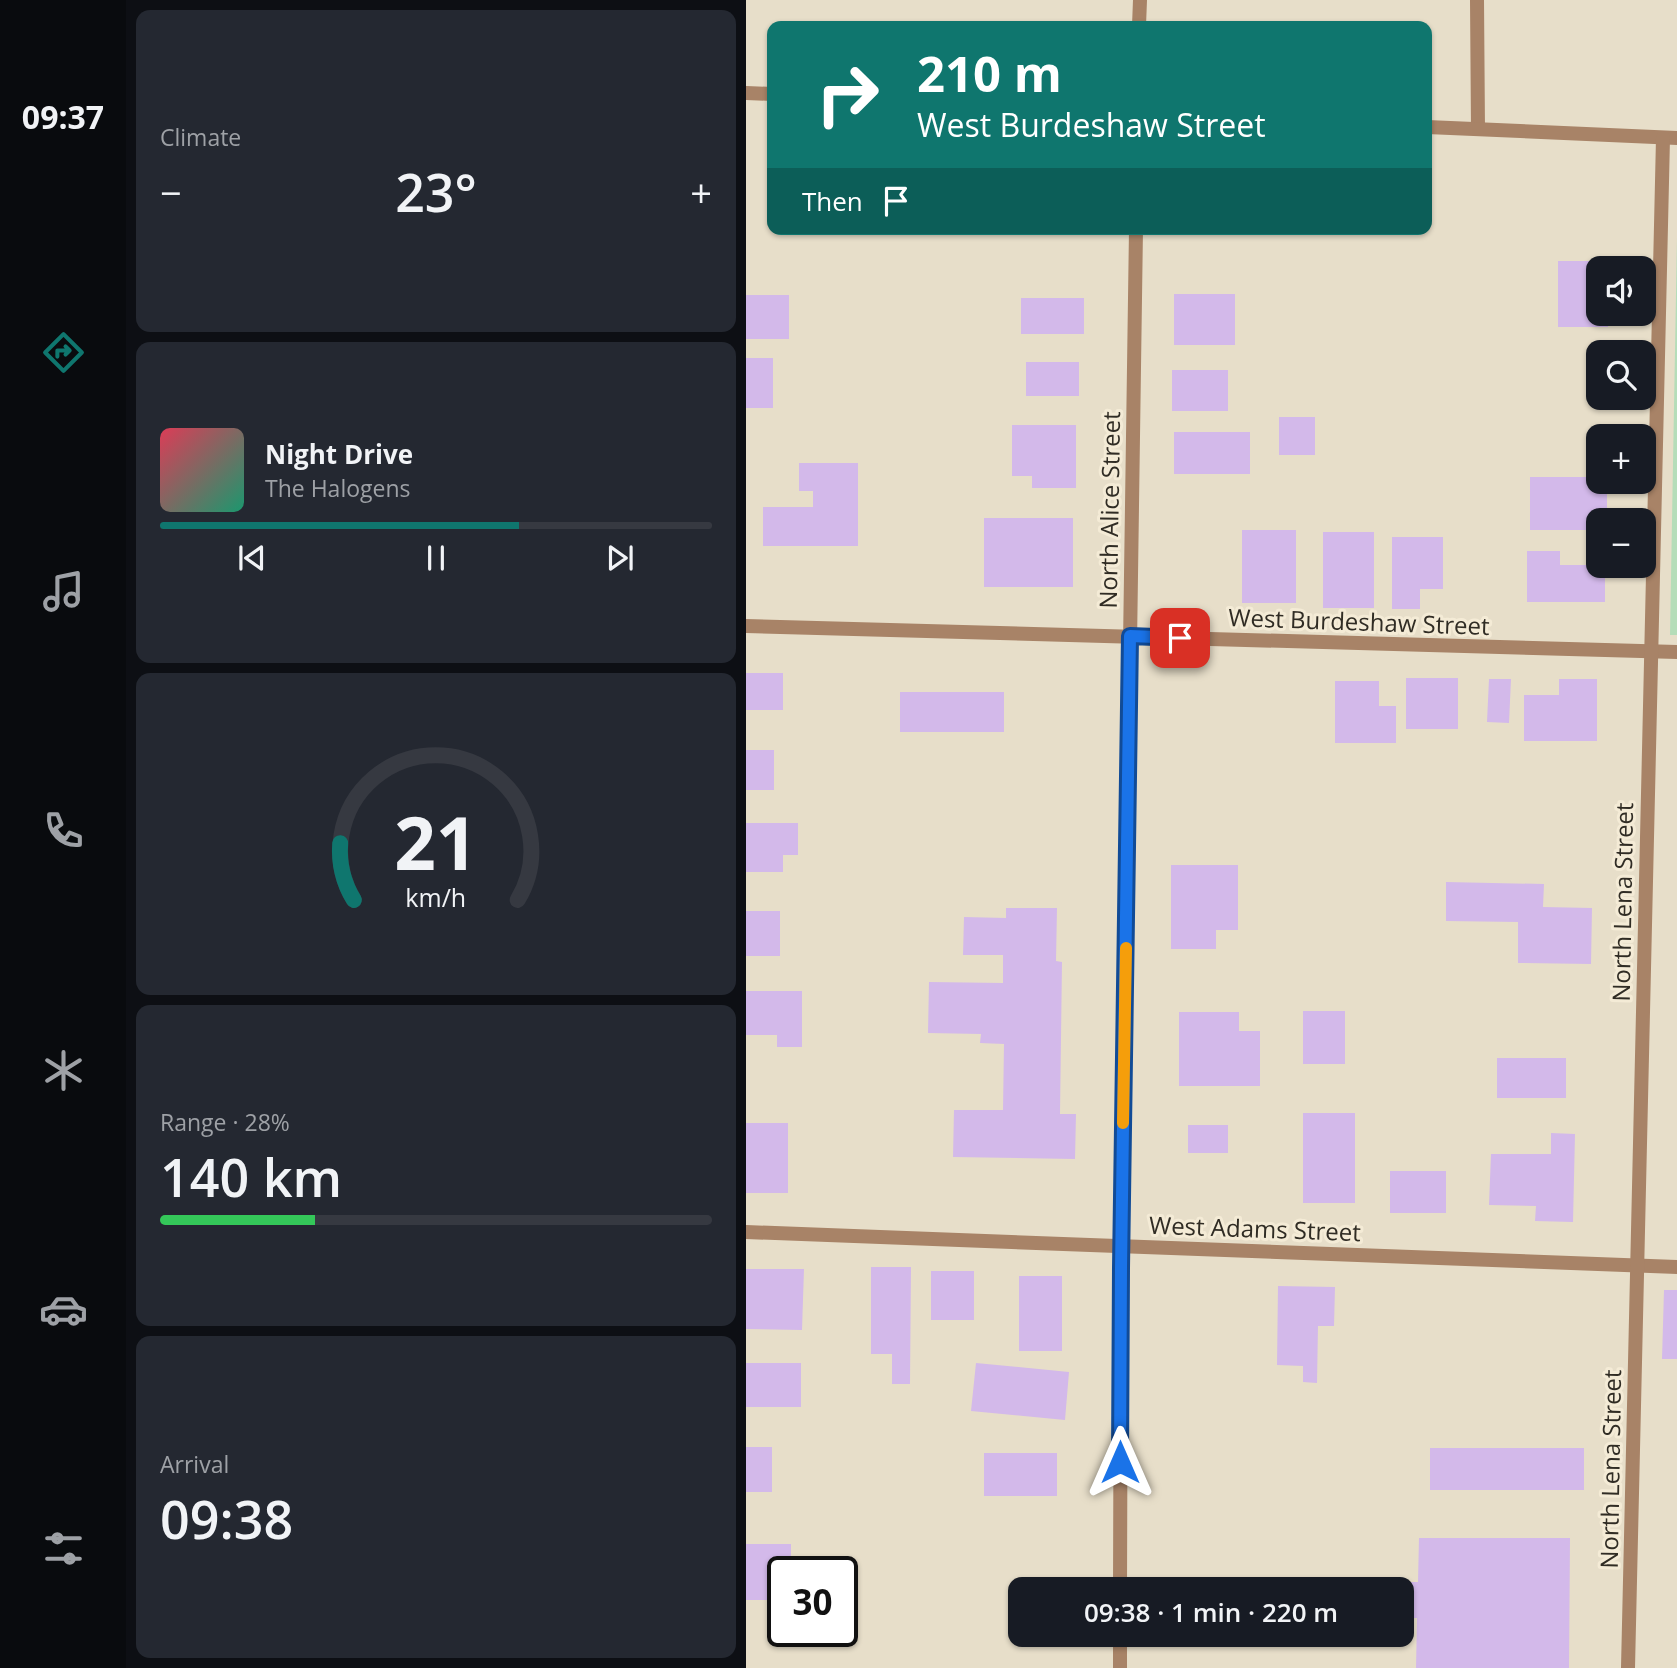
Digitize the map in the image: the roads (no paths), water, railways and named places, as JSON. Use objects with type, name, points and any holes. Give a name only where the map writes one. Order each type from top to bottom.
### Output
[{"type":"street","points":[[1139,21],[1140,0]]},
{"type":"street","points":[[1478,0],[1478,129]]},
{"type":"street","points":[[746,93],[767,94]]},
{"type":"street","points":[[1432,127],[1670,138]]},
{"type":"street","name":"North Lena Street","points":[[1627,1668],[1650,652],[1670,138]]},
{"type":"street","name":"North Alice Street","points":[[1120,1577],[1121,1245],[1136,235]]},
{"type":"street","name":"West Burdeshaw Street","points":[[746,626],[1678,652]]},
{"type":"street","name":"West Adams Street","points":[[746,1232],[1678,1267]]},
{"type":"street","points":[[1120,1647],[1120,1668]]}]
